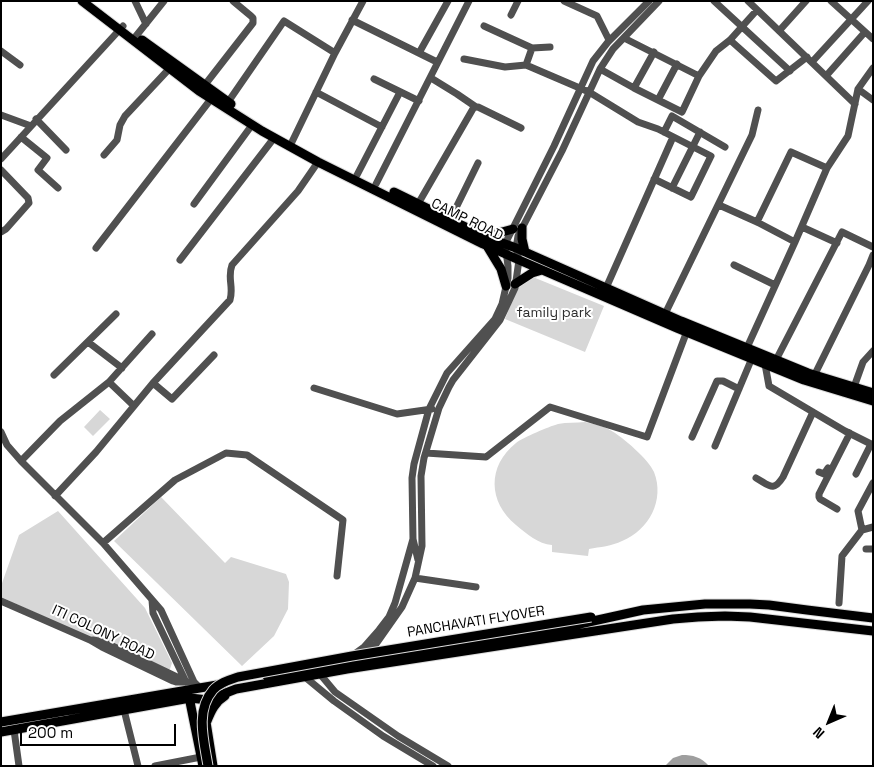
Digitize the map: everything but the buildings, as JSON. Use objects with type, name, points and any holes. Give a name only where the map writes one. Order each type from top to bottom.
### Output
[{"type":"main road","name":"CAMP ROAD","points":[[82,1],[136,36],[204,86],[252,125],[274,138],[357,174],[481,235],[521,250],[665,314],[766,364],[873,393]]},
{"type":"main road","name":"CAMP ROAD","points":[[90,1],[169,69],[211,99],[226,104],[264,126],[318,162],[542,270],[687,332],[747,353],[776,360],[813,378],[873,401]]},
{"type":"main road","points":[[481,235],[517,228],[522,239],[521,250]]},
{"type":"main road","points":[[487,245],[511,285],[526,276],[542,270]]},
{"type":"main road","points":[[318,671],[355,658],[574,625],[643,610],[705,604],[769,605],[873,618]]},
{"type":"main road","points":[[208,700],[236,689],[318,671],[348,669],[698,616],[750,618],[873,631]]},
{"type":"main road","name":"PANCHAVATI FLYOVER","points":[[208,766],[202,712],[206,701],[214,689],[238,677],[591,617],[604,618]]},
{"type":"main road","points":[[1,732],[117,708],[191,687],[303,674]]},
{"type":"main road","points":[[191,687],[208,700]]},
{"type":"main road","points":[[191,687],[208,700]]},
{"type":"main road","points":[[191,687],[202,761]]},
{"type":"main road","points":[[206,722],[212,708],[236,689]]},
{"type":"main road","points":[[208,700],[206,722],[213,766]]},
{"type":"main road","points":[[1,722],[117,708]]},
{"type":"street","points":[[135,1],[146,24]]},
{"type":"street","points":[[136,36],[164,1]]},
{"type":"street","points":[[204,86],[253,23],[254,20],[251,16],[233,1]]},
{"type":"street","points":[[291,144],[335,53],[363,1]]},
{"type":"street","points":[[419,54],[448,1]]},
{"type":"street","points":[[376,184],[469,1]]},
{"type":"street","points":[[511,15],[518,1]]},
{"type":"street","points":[[564,1],[597,16],[609,40]]},
{"type":"street","points":[[517,228],[594,61],[609,40],[649,1]]},
{"type":"street","points":[[348,669],[355,658],[376,644],[402,607],[415,578],[422,542],[421,476],[424,458],[440,408],[453,380],[500,320],[515,288],[511,285],[508,272],[505,244],[517,228],[562,151],[600,69],[613,49],[659,1]]},
{"type":"street","points":[[714,1],[790,70]]},
{"type":"street","points":[[748,1],[855,104]]},
{"type":"street","points":[[780,31],[806,1]]},
{"type":"street","points":[[831,1],[873,39]]},
{"type":"street","points":[[730,40],[776,81],[790,70],[810,60],[868,1]]},
{"type":"street","points":[[600,69],[682,112],[699,76],[718,49],[730,40],[757,10]]},
{"type":"street","points":[[352,20],[437,62]]},
{"type":"street","points":[[226,104],[284,21],[335,53]]},
{"type":"street","points":[[484,26],[532,48],[550,47]]},
{"type":"street","points":[[1,159],[121,28]]},
{"type":"street","points":[[826,76],[865,32]]},
{"type":"street","points":[[624,38],[699,76]]},
{"type":"street","points":[[526,66],[532,48]]},
{"type":"street","points":[[1,50],[20,65]]},
{"type":"street","points":[[634,88],[654,52]]},
{"type":"street","points":[[464,59],[505,67],[526,66],[589,92],[638,122],[664,132],[711,156],[691,197],[654,179]]},
{"type":"street","points":[[658,100],[677,64]]},
{"type":"street","points":[[715,446],[739,389],[747,353],[827,168],[847,139],[858,89],[873,68]]},
{"type":"street","points":[[104,155],[117,140],[120,125],[125,116],[169,69]]},
{"type":"street","points":[[430,78],[476,107],[521,128]]},
{"type":"street","points":[[374,79],[419,100]]},
{"type":"street","points":[[858,89],[873,100]]},
{"type":"street","points":[[316,92],[382,127]]},
{"type":"street","points":[[357,174],[400,92]]},
{"type":"street","points":[[96,248],[211,99]]},
{"type":"street","points":[[418,204],[472,108],[476,107]]},
{"type":"street","points":[[665,314],[752,135],[758,110]]},
{"type":"street","points":[[1,115],[31,126]]},
{"type":"street","points":[[664,132],[672,116],[725,147]]},
{"type":"street","points":[[36,119],[66,150]]},
{"type":"street","points":[[194,204],[252,125]]},
{"type":"street","points":[[672,188],[700,132]]},
{"type":"street","points":[[21,137],[47,158],[38,170],[58,188]]},
{"type":"street","points":[[606,288],[673,137]]},
{"type":"street","points":[[180,260],[274,138]]},
{"type":"street","points":[[757,222],[791,152],[827,168]]},
{"type":"street","points":[[55,496],[96,452],[153,383],[230,300],[229,272],[232,265],[298,190],[318,162]]},
{"type":"street","points":[[450,220],[478,163]]},
{"type":"street","points":[[1,170],[28,198],[29,203],[6,229],[1,232]]},
{"type":"street","points":[[719,205],[795,242]]},
{"type":"street","points":[[802,226],[837,243]]},
{"type":"street","points":[[776,360],[842,232],[873,247]]},
{"type":"street","points":[[418,560],[413,539],[413,469],[429,409],[447,373],[495,319],[511,285],[521,250]]},
{"type":"street","points":[[813,378],[871,266],[873,255]]},
{"type":"street","points":[[734,265],[776,285]]},
{"type":"street","points":[[54,375],[116,314]]},
{"type":"street","points":[[426,453],[486,457],[550,407],[647,436],[687,332]]},
{"type":"street","points":[[21,461],[60,421],[109,382],[152,334]]},
{"type":"street","points":[[88,342],[122,368]]},
{"type":"street","points":[[854,387],[863,362],[873,351]]},
{"type":"street","points":[[153,383],[172,399],[214,355]]},
{"type":"street","points":[[766,364],[769,386],[872,445],[856,474]]},
{"type":"street","points":[[692,437],[716,381],[723,380],[739,389]]},
{"type":"street","points":[[109,382],[134,406]]},
{"type":"street","points":[[314,388],[397,414],[440,408]]},
{"type":"street","points":[[756,478],[770,486],[778,485],[813,412]]},
{"type":"street","points":[[1,432],[7,445],[21,461],[102,543],[161,610],[191,687]]},
{"type":"street","points":[[819,472],[826,473],[847,432]]},
{"type":"street","points":[[837,509],[820,499],[819,494],[847,432]]},
{"type":"street","points":[[102,543],[176,480],[226,453],[247,455],[343,520],[338,576]]},
{"type":"street","points":[[862,530],[858,511],[873,483]]},
{"type":"street","points":[[839,603],[842,556],[862,530],[873,527]]},
{"type":"street","name":"PANCHAVATI FLYOVER","points":[[355,658],[379,630],[396,603],[413,539]]},
{"type":"street","points":[[415,578],[476,587]]},
{"type":"street","name":"ITI COLONY ROAD","points":[[1,601],[90,640],[173,681],[191,687]]},
{"type":"street","points":[[318,671],[335,692],[398,736],[431,762]]},
{"type":"street","points":[[303,674],[334,701],[383,736],[431,762],[448,766]]},
{"type":"street","points":[[117,708],[138,766]]},
{"type":"street","points":[[14,730],[20,766]]},
{"type":"street","points":[[155,766],[202,761]]},
{"type":"green space","name":"family park","points":[[523,273],[604,306],[585,352],[505,319]]},
{"type":"green space","points":[[100,410],[110,419],[93,436],[84,427]]},
{"type":"green space","points":[[585,422],[604,427],[615,433],[647,461],[654,472],[657,483],[656,503],[647,522],[640,530],[622,541],[589,549],[588,556],[552,552],[552,545],[542,543],[533,538],[507,516],[500,506],[496,495],[496,473],[500,462],[516,443],[536,432],[558,424]]},
{"type":"green space","points":[[161,497],[225,563],[231,557],[286,574],[289,582],[288,609],[274,636],[242,666],[114,541]]},
{"type":"green space","points":[[58,511],[145,608],[172,663],[170,669],[165,672],[1,597],[1,586],[19,535]]},
{"type":"shaded area","points":[[682,755],[697,757],[709,766],[665,766],[673,758]]}]
